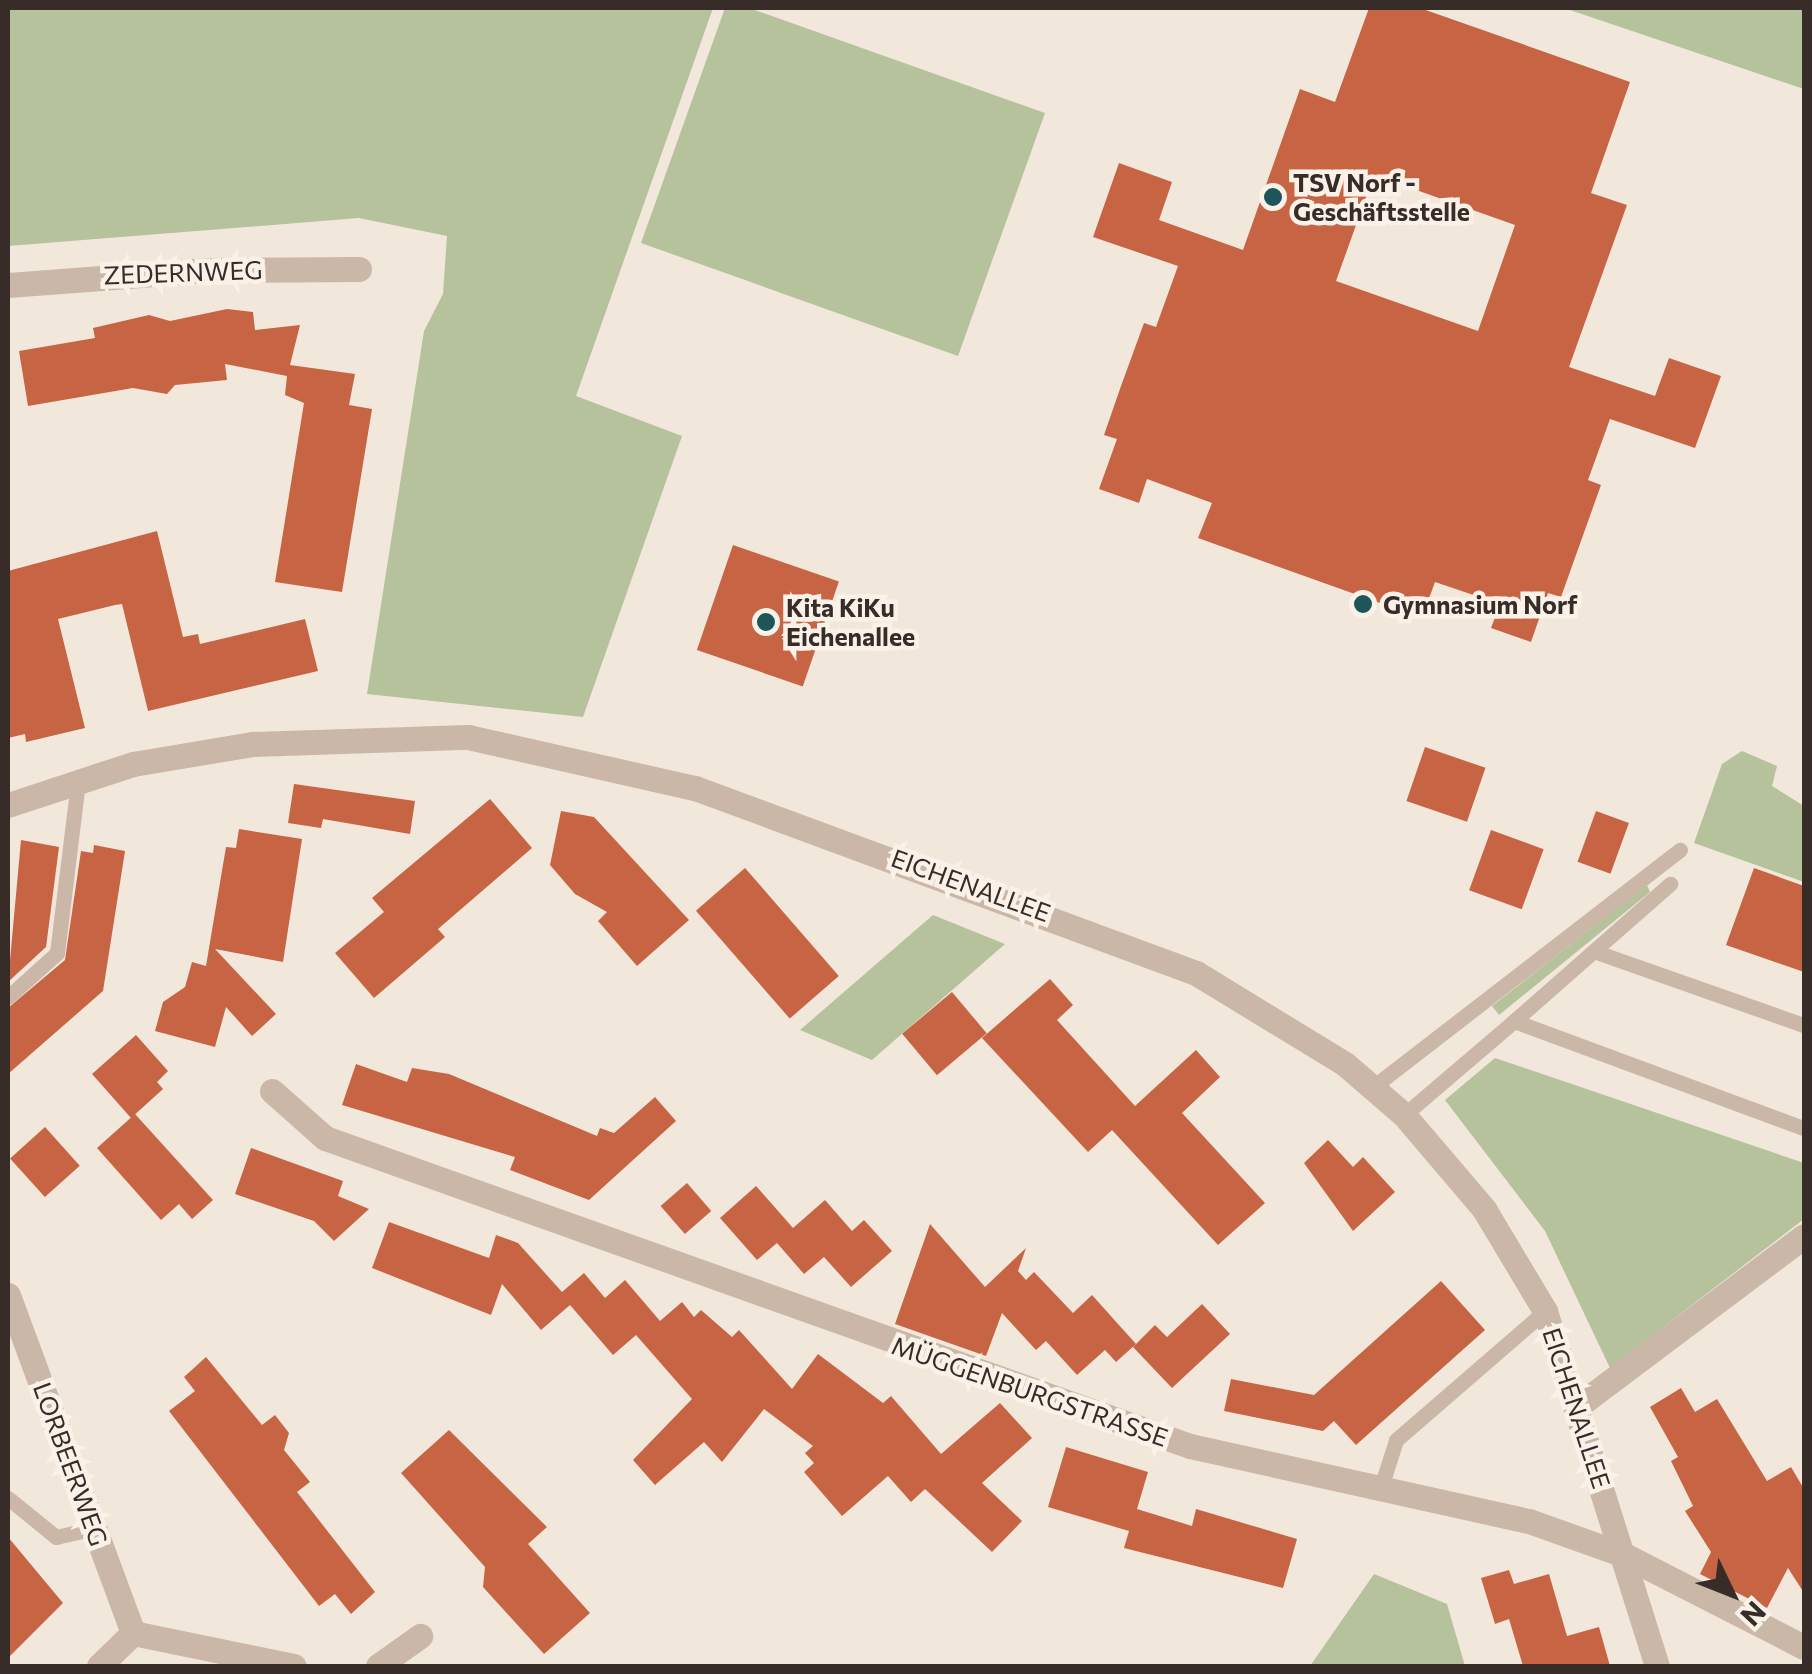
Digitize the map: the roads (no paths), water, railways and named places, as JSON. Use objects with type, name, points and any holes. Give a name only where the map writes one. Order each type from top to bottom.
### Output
[{"type":"street","name":"ZEDERNWEG","points":[[8,285],[207,270],[358,269]]},
{"type":"street","name":"EICHENALLEE","points":[[8,806],[78,782],[253,744],[468,737],[561,754],[694,788],[1114,936],[1252,1003],[1373,1087],[1404,1116],[1484,1209],[1545,1311],[1579,1405],[1658,1666]]},
{"type":"street","name":"MÜGGENBURGSTRASSE","points":[[272,1092],[324,1138],[827,1320],[1190,1446],[1382,1484],[1529,1520],[1624,1555],[1804,1646]]},
{"type":"street","points":[[1579,1405],[1804,1236]]},
{"type":"street","name":"LORBEERWEG","points":[[8,1295],[133,1633]]},
{"type":"street","points":[[99,1666],[133,1633],[294,1666]]},
{"type":"street","points":[[378,1666],[420,1636]]},
{"type":"lane","points":[[8,998],[57,953],[78,782]]},
{"type":"lane","points":[[1373,1087],[1680,850]]},
{"type":"lane","points":[[1404,1116],[1600,953],[1670,884]]},
{"type":"lane","points":[[1600,953],[1804,1026]]},
{"type":"lane","points":[[1514,1021],[1804,1128]]},
{"type":"lane","points":[[1382,1484],[1396,1440],[1545,1311]]},
{"type":"lane","points":[[8,1498],[56,1537],[94,1528]]},
{"type":"place","name":"TSV Norf - Geschäftsstelle","points":[[1273,197]]},
{"type":"place","name":"Gymnasium Norf","points":[[1363,604]]},
{"type":"place","name":"Kita KiKu Eichenallee","points":[[766,622]]}]
